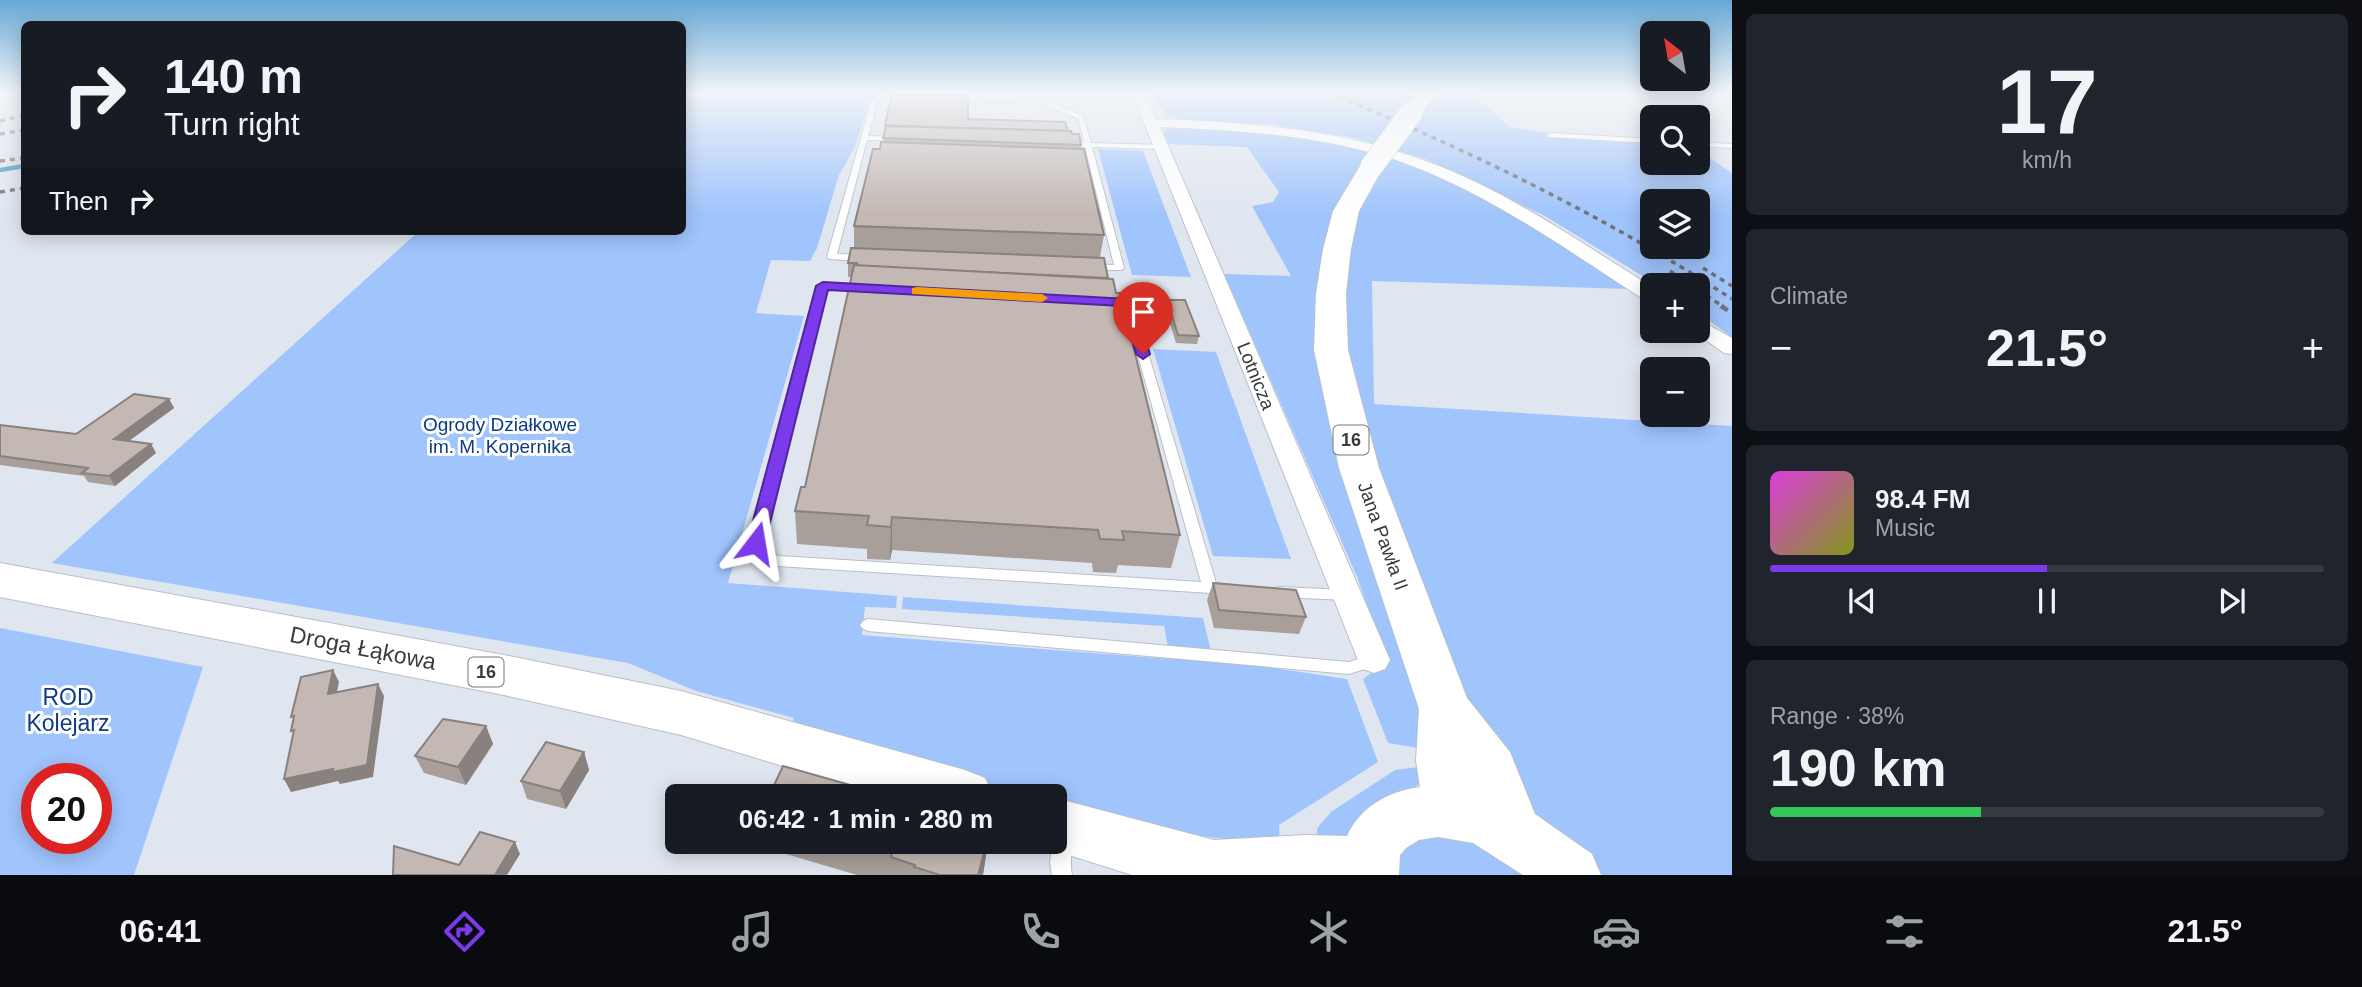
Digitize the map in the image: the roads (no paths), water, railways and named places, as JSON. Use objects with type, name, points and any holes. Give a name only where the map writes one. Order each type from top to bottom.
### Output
[{"type":"main road","name":"Jana Pawła II","points":[[1396,133],[1371,166],[1346,211],[1331,294],[1331,350],[1359,468],[1445,709],[1490,769],[1511,831]]},
{"type":"main road","name":"Droga Łąkowa","points":[[0,580],[504,675],[681,713],[924,784]]},
{"type":"main road","name":"Jana Pawła II","points":[[1445,709],[1444,761],[1452,812]]},
{"type":"main road","points":[[1067,843],[1224,872],[1305,864],[1368,871],[1373,845],[1385,828],[1403,817],[1426,811],[1452,812],[1482,819],[1511,831],[1544,852],[1570,875]]},
{"type":"street","name":"Lotnicza","points":[[1156,133],[1374,660]]},
{"type":"street","points":[[1285,133],[1406,159],[1436,170],[1493,198],[1640,289]]},
{"type":"street","points":[[1710,333],[1732,348]]},
{"type":"lane","points":[[866,133],[862,160],[832,257],[873,258]]},
{"type":"lane","points":[[1078,267],[1119,268],[1085,133]]},
{"type":"lane","points":[[1551,135],[1640,140]]},
{"type":"lane","points":[[864,138],[916,140]]},
{"type":"lane","points":[[1048,144],[1162,147]]},
{"type":"lane","points":[[1710,145],[1732,146]]},
{"type":"lane","points":[[1080,167],[1093,168]]},
{"type":"lane","points":[[878,289],[823,286],[756,543],[759,553],[777,561],[1237,589]]},
{"type":"lane","points":[[1100,301],[1128,303],[1210,588]]},
{"type":"lane","points":[[1264,591],[1346,595]]},
{"type":"lane","points":[[868,625],[1349,668],[1374,660]]},
{"type":"waterway","points":[[0,170],[21,166]]},
{"type":"railway","points":[[0,134],[7,133]]},
{"type":"railway","points":[[1422,133],[1593,216],[1732,299]]},
{"type":"railway","points":[[0,161],[21,158]]},
{"type":"railway","points":[[0,192],[21,188]]},
{"type":"railway","points":[[1703,268],[1732,286]]},
{"type":"railway","points":[[1710,298],[1724,307]]},
{"type":"railway","points":[[1721,306],[1732,313]]},
{"type":"park label","name":"Ogrody Działkowe im. M. Kopernika","points":[[500,435]]},
{"type":"park label","name":"ROD Kolejarz","points":[[68,710]]}]
